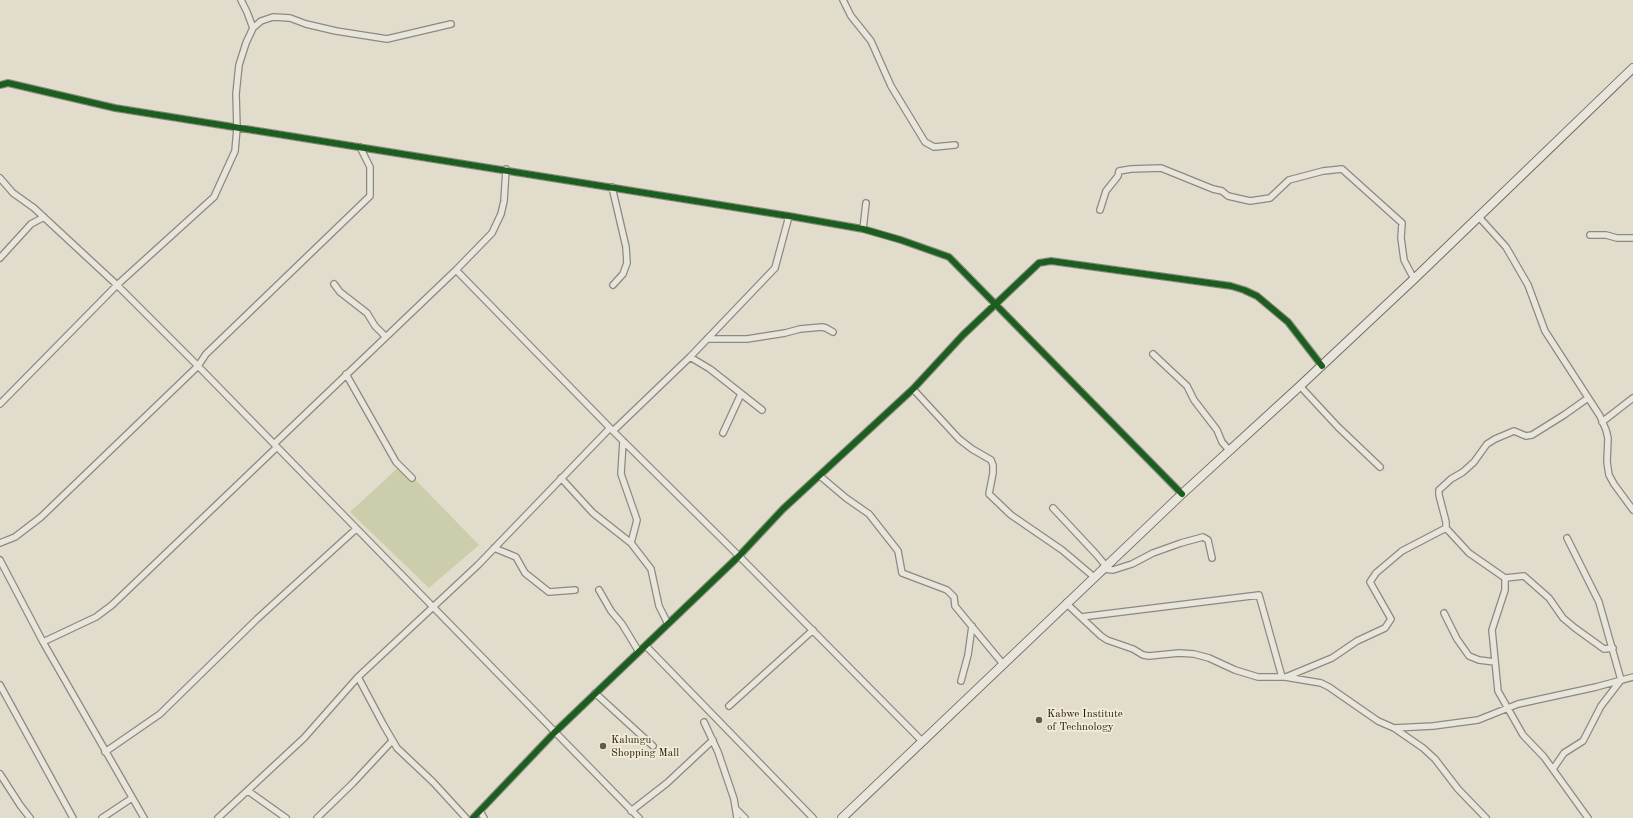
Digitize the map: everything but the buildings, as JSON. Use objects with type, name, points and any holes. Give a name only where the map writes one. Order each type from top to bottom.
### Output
[{"type":"street","points":[[241,0],[253,28]]},
{"type":"street","points":[[842,0],[851,16],[871,41],[891,86],[924,142],[934,147],[955,145]]},
{"type":"street","points":[[0,404],[117,285],[214,197],[236,151],[236,94],[239,65],[246,43],[253,28],[261,21],[273,17],[290,18],[336,32],[387,39],[451,24]]},
{"type":"street","points":[[842,818],[1066,603],[1414,279],[1633,68]]},
{"type":"street","points":[[0,85],[8,83],[115,108],[790,216],[863,229],[901,240],[950,257],[1182,494]]},
{"type":"street","points":[[0,543],[14,537],[41,517],[198,366],[211,348],[370,196],[370,167],[360,147]]},
{"type":"street","points":[[1100,210],[1106,191],[1118,176],[1119,171],[1161,168],[1213,189],[1222,191],[1228,196],[1250,201],[1270,198],[1289,180],[1323,171],[1342,169],[1402,223],[1401,238],[1404,260],[1414,279]]},
{"type":"street","points":[[43,642],[96,617],[112,605],[346,374],[456,270],[492,232],[504,201],[506,170]]},
{"type":"street","points":[[0,178],[12,193],[34,208],[117,285],[198,366],[434,607],[634,815],[713,740]]},
{"type":"street","points":[[612,187],[626,248],[627,262],[623,274],[613,285]]},
{"type":"street","points":[[863,229],[866,203]]},
{"type":"street","points":[[218,818],[248,792],[304,738],[358,678],[494,548],[561,478],[708,339],[775,268],[790,216]]},
{"type":"street","points":[[1478,216],[1506,247],[1528,285],[1545,331],[1552,339],[1600,416],[1608,438],[1607,462],[1609,475],[1633,510]]},
{"type":"street","points":[[0,258],[31,224],[44,217]]},
{"type":"street","points":[[1590,235],[1633,238]]},
{"type":"street","points":[[473,818],[554,733],[739,556],[783,509],[913,389],[963,335],[1039,263],[1051,261],[1231,286],[1257,296],[1288,322],[1322,366]]},
{"type":"street","points":[[456,270],[611,430],[739,556],[922,741]]},
{"type":"street","points":[[334,284],[340,292],[367,313],[375,326],[386,337]]},
{"type":"street","points":[[708,339],[747,339],[785,334],[800,329],[822,327],[833,332]]},
{"type":"street","points":[[1153,354],[1187,386],[1194,400],[1217,430],[1222,442],[1229,450]]},
{"type":"street","points":[[690,357],[710,369],[762,410]]},
{"type":"street","points":[[346,374],[396,462],[412,478]]},
{"type":"street","points":[[1300,386],[1338,427],[1380,467]]},
{"type":"street","points":[[913,389],[959,439],[972,449],[991,460],[993,465],[993,473],[989,494],[1011,515],[1062,550],[1094,577]]},
{"type":"street","points":[[723,433],[741,394]]},
{"type":"street","points":[[1588,398],[1532,435],[1526,436],[1514,432],[1495,439],[1487,444],[1474,462],[1439,490],[1439,495],[1446,522],[1446,528],[1469,554],[1505,578],[1524,576],[1549,598],[1563,618],[1575,628],[1604,649],[1613,648]]},
{"type":"street","points":[[1602,422],[1633,398]]},
{"type":"street","points":[[622,441],[621,474],[637,520],[631,543]]},
{"type":"street","points":[[820,476],[846,498],[869,514],[898,551],[902,574],[947,590],[954,597],[955,606],[1003,664]]},
{"type":"street","points":[[561,478],[593,513],[631,543],[651,569],[659,606],[668,624]]},
{"type":"street","points":[[1053,508],[1096,554],[1104,568],[1112,570],[1132,564],[1153,553],[1203,537],[1208,540],[1212,558]]},
{"type":"street","points":[[1284,677],[1332,658],[1357,641],[1384,628],[1391,620],[1370,582],[1376,573],[1402,551],[1446,528]]},
{"type":"street","points":[[105,752],[160,714],[257,619],[356,529]]},
{"type":"street","points":[[1567,538],[1599,602],[1621,680]]},
{"type":"street","points":[[494,548],[516,557],[525,573],[549,592],[575,590]]},
{"type":"street","points":[[0,560],[43,642],[144,818]]},
{"type":"street","points":[[1505,578],[1504,590],[1492,630],[1498,690],[1524,735],[1553,770],[1588,818]]},
{"type":"street","points":[[599,590],[611,611],[622,624],[639,652]]},
{"type":"street","points":[[1081,617],[1259,595],[1284,677]]},
{"type":"street","points":[[1066,603],[1100,636],[1133,649],[1143,655],[1149,656],[1179,653],[1194,654],[1209,658],[1235,670],[1258,677],[1304,679],[1329,687],[1378,721],[1394,728],[1423,748],[1435,759],[1458,789],[1486,818]]},
{"type":"street","points":[[1444,613],[1457,639],[1468,656],[1479,660],[1495,662]]},
{"type":"street","points":[[961,682],[968,655],[972,626]]},
{"type":"street","points":[[729,706],[812,630]]},
{"type":"street","points":[[646,646],[813,818]]},
{"type":"street","points":[[1394,728],[1433,726],[1478,720],[1518,704],[1633,677]]},
{"type":"street","points":[[358,678],[397,748],[433,782],[466,818]]},
{"type":"street","points":[[1553,770],[1564,753],[1582,741],[1601,706],[1621,680]]},
{"type":"street","points":[[0,685],[73,818]]},
{"type":"street","points":[[595,693],[653,746]]},
{"type":"street","points":[[704,722],[718,752],[737,818]]},
{"type":"street","points":[[316,818],[354,783],[392,741]]},
{"type":"street","points":[[0,774],[30,818]]},
{"type":"street","points":[[248,792],[286,818]]},
{"type":"street","points":[[102,818],[132,798]]},
{"type":"street","points":[[735,809],[746,818]]},
{"type":"street","points":[[480,811],[484,818]]},
{"type":"green space","points":[[401,465],[479,545],[429,588],[350,512]]},
{"type":"cycle path","points":[[0,85],[8,83],[115,108],[789,216],[863,229],[901,240],[949,257],[1182,494]]},
{"type":"cycle path","points":[[473,818],[554,733],[739,556],[783,509],[913,389],[963,335],[1039,263],[1051,261],[1231,286],[1244,290],[1257,296],[1288,322],[1322,366]]},
{"type":"place","name":"Kabwe Institute of Technology","points":[[1039,720]]},
{"type":"place","name":"Kalungu Shopping Mall","points":[[603,746]]}]
